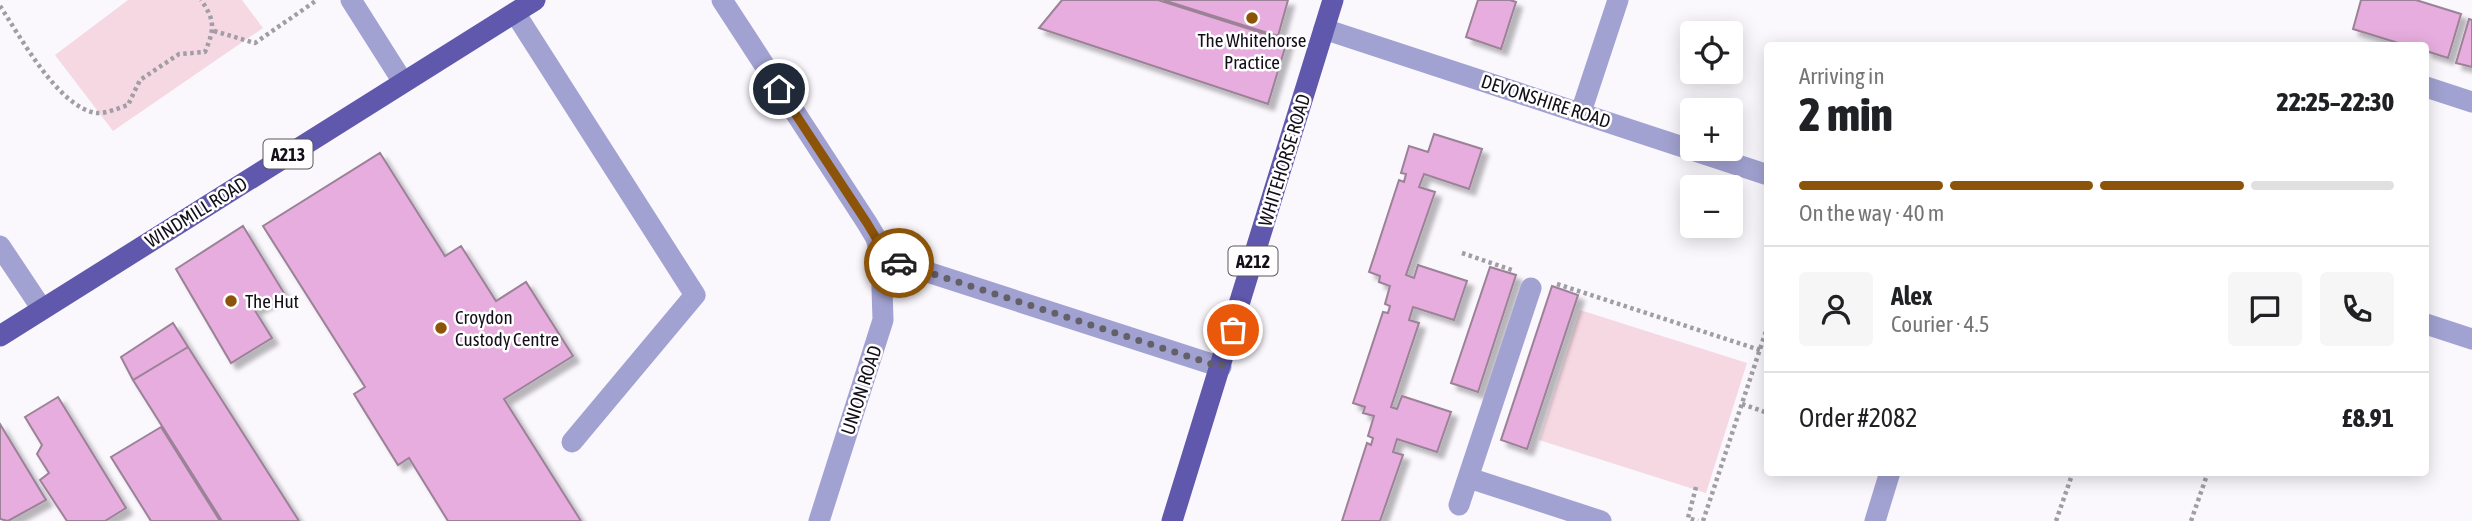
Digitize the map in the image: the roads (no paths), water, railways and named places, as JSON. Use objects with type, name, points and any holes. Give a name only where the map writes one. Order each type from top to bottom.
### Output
[{"type":"main road","name":"WINDMILL ROAD","points":[[0,336],[535,0]]},
{"type":"main road","name":"WHITEHORSE ROAD","points":[[1172,521],[1333,0]]},
{"type":"street","points":[[351,0],[403,82]]},
{"type":"street","name":"UNION ROAD","points":[[722,0],[867,223],[876,238],[881,257],[883,320],[819,521]]},
{"type":"street","points":[[1581,113],[1618,0]]},
{"type":"street","points":[[515,13],[695,295],[572,442]]},
{"type":"street","name":"DEVONSHIRE ROAD","points":[[1324,29],[1764,174]]},
{"type":"street","points":[[2429,88],[2472,102]]},
{"type":"street","points":[[0,246],[42,309]]},
{"type":"street","points":[[881,257],[1221,367]]},
{"type":"street","points":[[1459,505],[1531,288]]},
{"type":"street","points":[[2429,325],[2472,339]]},
{"type":"street","points":[[1874,521],[1889,476]]},
{"type":"street","points":[[1469,478],[1601,521]]},
{"type":"place","name":"The Whitehorse Practice","points":[[1252,18]]},
{"type":"place","name":"The Hut","points":[[231,301]]},
{"type":"place","name":"Croydon Custody Centre","points":[[441,328]]}]
